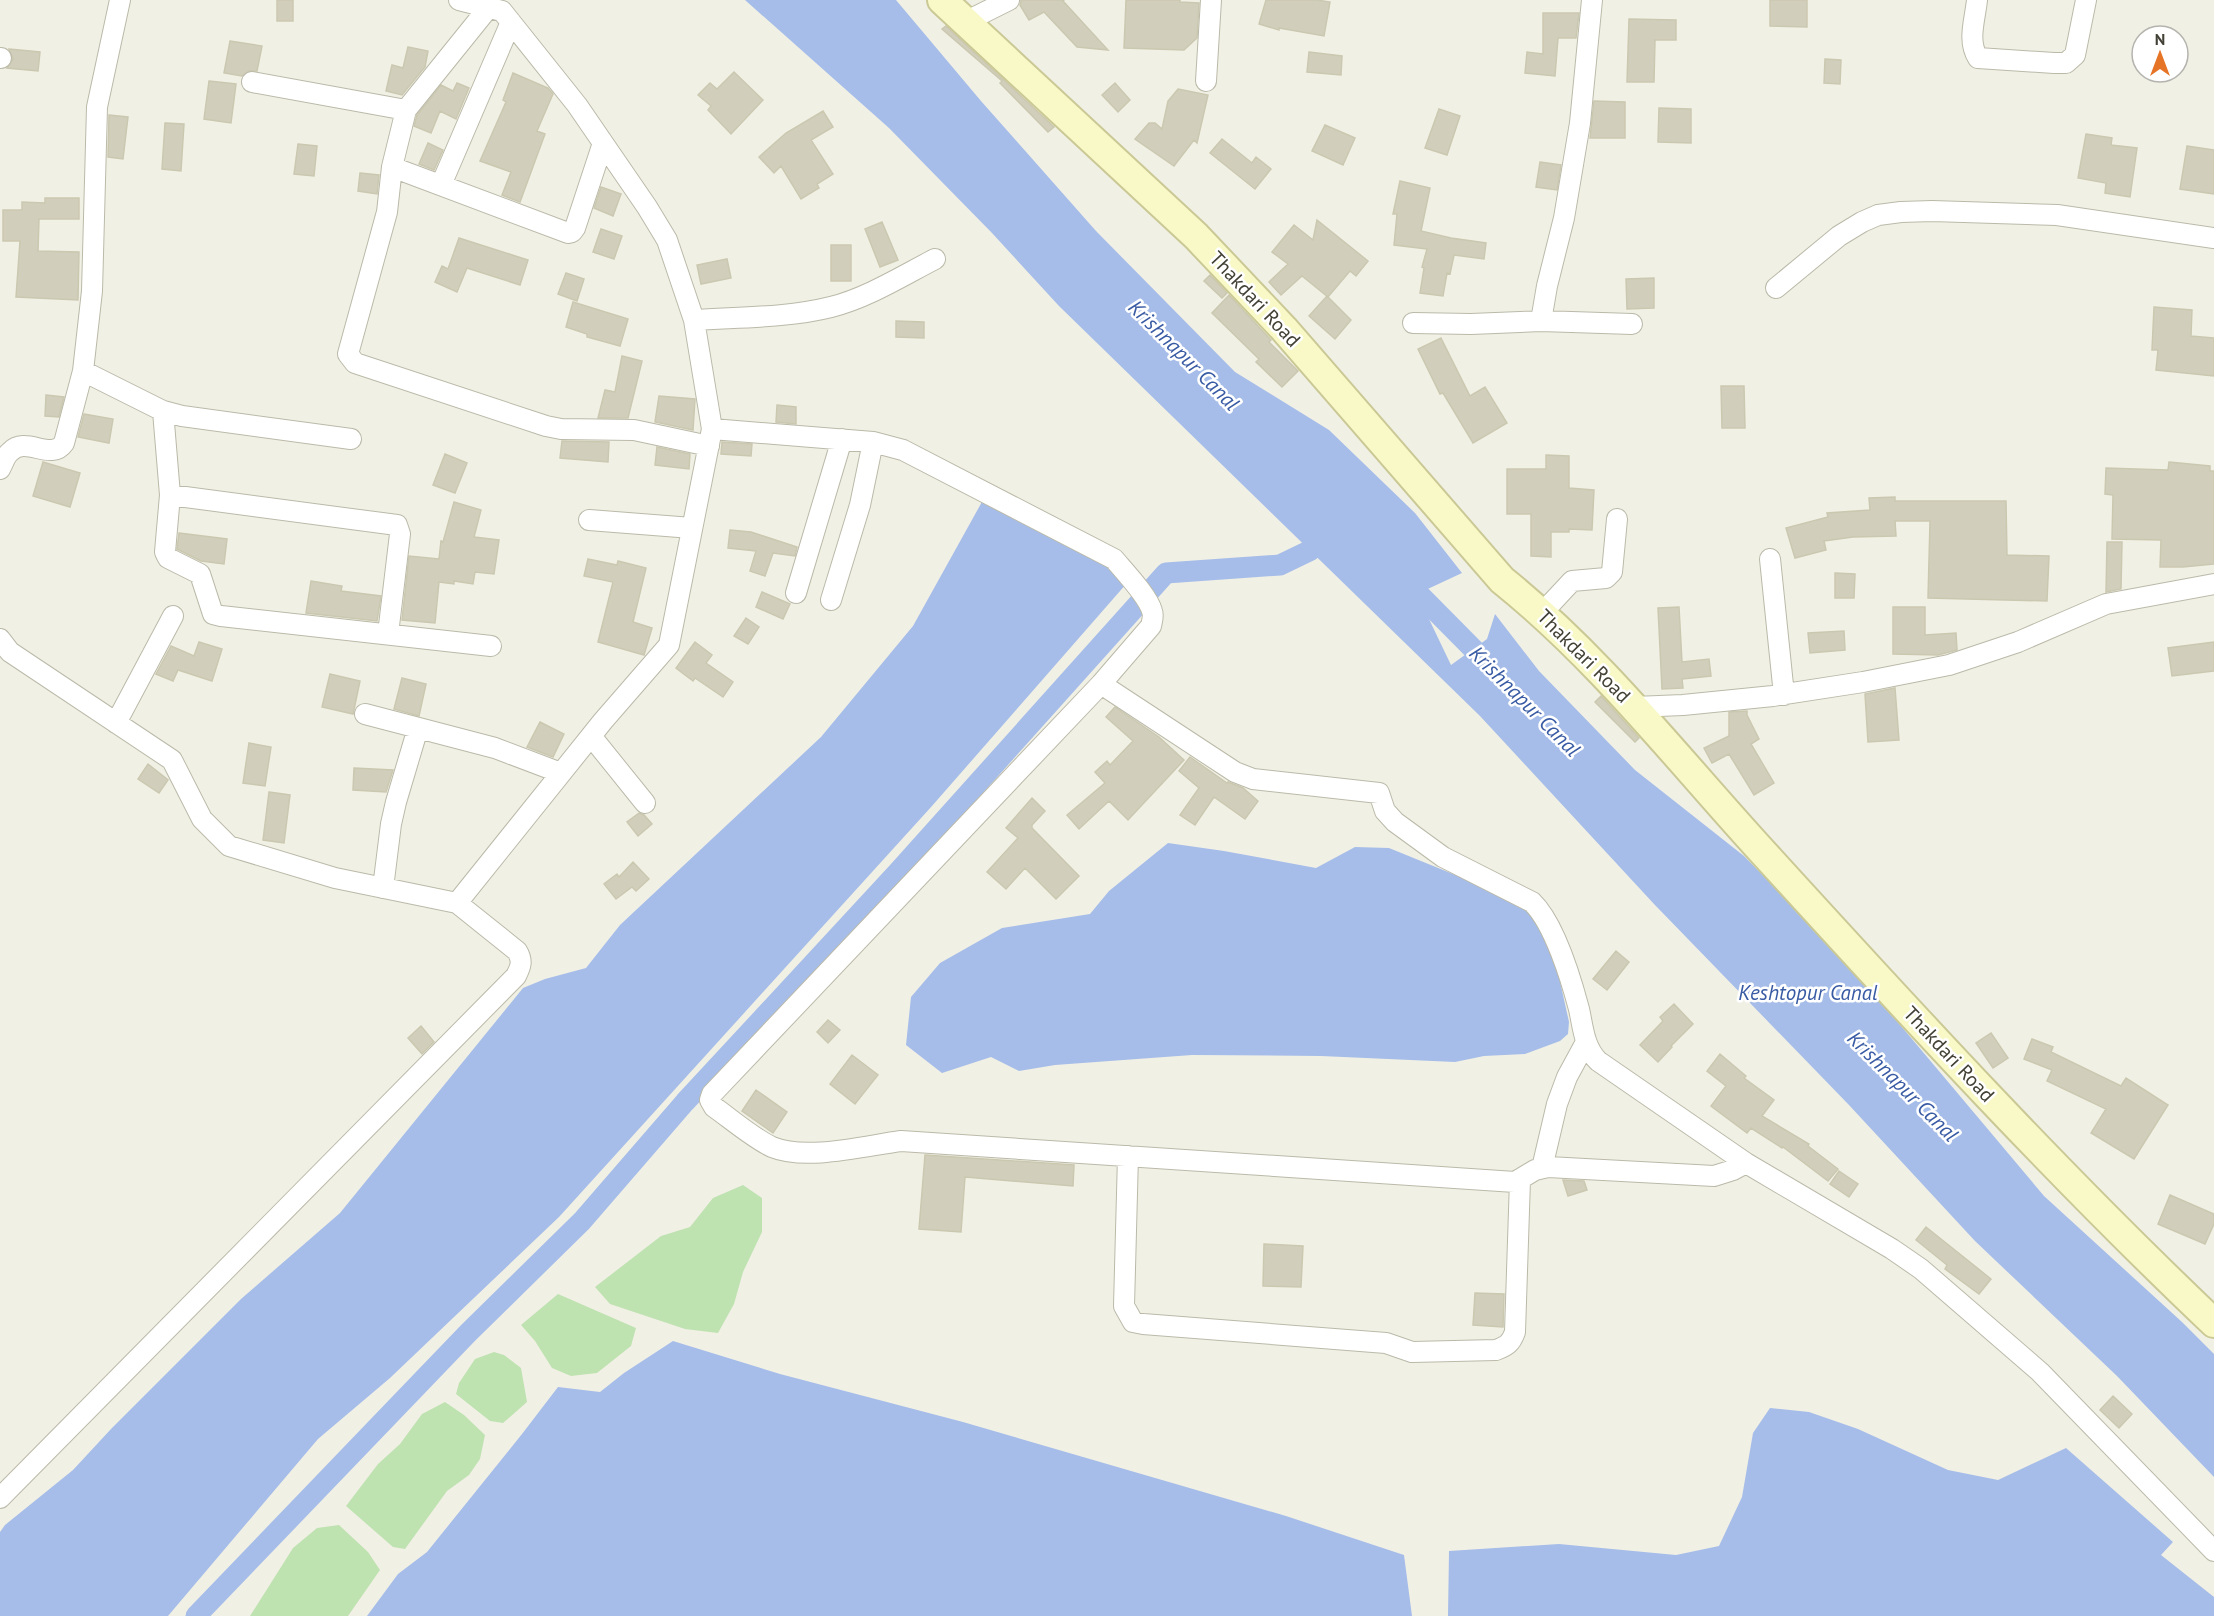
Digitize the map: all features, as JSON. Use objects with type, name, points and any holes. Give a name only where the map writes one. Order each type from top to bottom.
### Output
[{"type":"street","points":[[0,469],[9,453],[17,447],[26,446],[54,451],[61,448],[83,371],[93,291],[98,107],[120,0]]},
{"type":"street","points":[[457,903],[591,736],[669,645],[710,438],[694,320],[667,240],[577,105],[502,10],[459,0]]},
{"type":"street","points":[[951,6],[1009,0]]},
{"type":"street","points":[[1206,81],[1211,0]]},
{"type":"street","points":[[1541,321],[1564,218],[1580,123],[1592,0]]},
{"type":"street","points":[[1977,0],[1972,49],[1978,58],[2054,63],[2066,63],[2074,55],[2086,0]]},
{"type":"street","name":"Thakdari Road","points":[[951,6],[1196,236],[1284,328],[1502,580],[1543,612],[1635,707],[1768,859],[2020,1131],[2214,1323]]},
{"type":"street","points":[[502,10],[406,110],[392,167],[387,212],[348,354],[350,359],[355,363],[561,429],[634,430],[710,438],[842,440],[873,442],[903,450],[1114,559],[1130,577],[1152,610],[1151,626],[1101,684],[712,1094],[710,1100],[714,1107],[770,1146],[790,1153],[812,1153],[901,1141],[1515,1182],[1542,1168],[1714,1176],[1746,1163]]},
{"type":"street","points":[[441,185],[502,10]]},
{"type":"street","points":[[252,82],[406,110]]},
{"type":"street","points":[[392,167],[568,233],[573,232],[603,143]]},
{"type":"street","points":[[1776,288],[1839,237],[1862,222],[1878,215],[1901,212],[2057,215],[2214,238]]},
{"type":"street","points":[[694,320],[788,315],[831,307],[856,298],[935,259]]},
{"type":"street","points":[[1413,323],[1471,324],[1541,321],[1632,324]]},
{"type":"street","points":[[83,371],[163,411],[182,416],[351,439]]},
{"type":"street","points":[[163,411],[170,495],[165,552],[168,558],[200,574],[213,614],[491,646]]},
{"type":"street","points":[[796,592],[842,440]]},
{"type":"street","points":[[831,600],[860,504],[873,442]]},
{"type":"street","points":[[170,495],[396,525],[400,534],[388,634]]},
{"type":"street","points":[[1543,612],[1572,581],[1606,578],[1612,572],[1617,519]]},
{"type":"street","points":[[589,520],[692,528]]},
{"type":"street","points":[[1770,560],[1784,695]]},
{"type":"street","points":[[1635,707],[1683,705],[1784,695],[1949,665],[2018,642],[2064,620],[2106,604],[2214,584]]},
{"type":"street","points":[[116,723],[173,616]]},
{"type":"street","points":[[0,639],[10,652],[172,760],[202,819],[229,846],[335,878],[457,903],[517,951],[522,958],[521,967],[516,976],[0,1498]]},
{"type":"street","points":[[1101,684],[1235,772],[1253,779],[1379,793],[1385,811],[1395,822],[1443,857],[1532,902],[1547,921],[1570,981],[1586,1042],[1591,1054],[1598,1061],[1746,1163],[1892,1249],[1921,1269],[2040,1372],[2214,1551]]},
{"type":"street","points":[[365,714],[495,748],[561,773]]},
{"type":"street","points":[[383,888],[396,802],[418,728]]},
{"type":"street","points":[[591,736],[645,803]]},
{"type":"street","points":[[1542,1168],[1557,1104],[1567,1077],[1586,1042]]},
{"type":"street","points":[[1128,1156],[1124,1306],[1133,1322],[1253,1334],[1386,1343],[1412,1352],[1496,1350],[1506,1347],[1512,1341],[1515,1332],[1520,1180]]},
{"type":"green space","points":[[743,1185],[762,1198],[762,1232],[743,1272],[734,1304],[718,1333],[685,1329],[610,1304],[595,1287],[661,1236],[690,1227],[713,1198]]},
{"type":"green space","points":[[558,1294],[636,1328],[631,1346],[597,1373],[571,1376],[552,1368],[535,1341],[521,1325]]},
{"type":"green space","points":[[494,1352],[504,1355],[521,1368],[527,1402],[503,1423],[490,1421],[456,1394],[459,1383],[475,1359]]},
{"type":"green space","points":[[445,1402],[464,1415],[485,1435],[480,1459],[469,1475],[447,1491],[405,1549],[393,1547],[346,1506],[378,1464],[400,1444],[422,1414]]},
{"type":"green space","points":[[339,1525],[368,1552],[380,1570],[348,1616],[250,1616],[293,1548],[317,1528]]},
{"type":"water","name":"Keshtopur Canal","points":[[745,0],[896,0],[981,101],[1096,231],[1235,372],[1329,430],[1415,513],[1462,573],[1417,594],[1451,665],[1487,639],[1495,614],[1539,671],[1635,770],[1744,856],[1838,951],[2044,1196],[2214,1354],[2214,1477],[2117,1376],[1975,1241],[1849,1105],[1654,904],[1480,716],[1059,306],[992,233],[889,128]]},
{"type":"water","points":[[983,500],[1110,563],[1127,583],[932,806],[559,1217],[390,1378],[318,1439],[168,1616],[0,1616],[0,1532],[5,1525],[73,1470],[241,1299],[340,1213],[523,988],[545,979],[586,968],[620,925],[821,737],[913,626]]},
{"type":"water","points":[[1168,843],[1316,868],[1355,847],[1389,848],[1512,898],[1537,917],[1557,968],[1569,1022],[1568,1034],[1560,1041],[1525,1054],[1484,1056],[1455,1062],[1321,1056],[1192,1055],[1055,1065],[1019,1071],[991,1057],[942,1073],[906,1045],[911,997],[940,963],[1002,928],[1090,914],[1109,891]]},
{"type":"water","points":[[673,1341],[780,1374],[963,1422],[1286,1516],[1404,1555],[1412,1616],[367,1616],[398,1574],[427,1552],[558,1387],[600,1392],[624,1373]]},
{"type":"water","points":[[1770,1408],[1809,1412],[1858,1429],[1948,1470],[1998,1480],[2066,1448],[2173,1542],[2161,1555],[2214,1597],[2214,1616],[1448,1616],[1449,1551],[1559,1544],[1676,1555],[1719,1546],[1742,1497],[1753,1433]]},
{"type":"building","points":[[277,0],[293,0],[293,21],[277,21]]},
{"type":"building","points":[[1021,0],[1064,0],[1108,50],[1077,47],[1044,12],[1029,20],[1020,5]]},
{"type":"building","points":[[1126,0],[1180,0],[1180,2],[1199,3],[1197,38],[1184,50],[1124,48]]},
{"type":"building","points":[[1266,0],[1330,2],[1324,36],[1279,28],[1279,30],[1259,24]]},
{"type":"building","points":[[1770,0],[1807,0],[1807,27],[1770,26]]},
{"type":"building","points":[[1543,13],[1579,13],[1576,38],[1558,38],[1555,76],[1525,73],[1527,52],[1543,54]]},
{"type":"building","points":[[1629,19],[1676,20],[1676,40],[1655,40],[1654,82],[1627,82]]},
{"type":"building","points":[[946,26],[1054,127],[1048,132],[1000,83],[1002,81],[942,29]]},
{"type":"building","points":[[230,41],[262,46],[257,71],[249,71],[242,76],[224,73]]},
{"type":"building","points":[[408,47],[428,51],[425,67],[402,95],[386,91],[392,65],[403,68]]},
{"type":"building","points":[[9,49],[40,52],[38,71],[7,68],[13,59]]},
{"type":"building","points":[[1309,52],[1342,56],[1341,75],[1307,72]]},
{"type":"building","points":[[1825,59],[1841,60],[1840,84],[1824,83]]},
{"type":"building","points":[[734,72],[763,100],[731,134],[708,110],[711,106],[698,95],[710,83],[717,89]]},
{"type":"building","points":[[513,73],[548,88],[553,94],[537,131],[545,134],[520,202],[502,195],[511,172],[480,161],[506,102],[503,100]]},
{"type":"building","points":[[209,81],[236,84],[231,123],[204,119]]},
{"type":"building","points":[[457,83],[469,88],[456,119],[440,111],[431,133],[414,126],[417,115],[441,85],[453,91]]},
{"type":"building","points":[[1115,83],[1130,100],[1118,112],[1102,95]]},
{"type":"building","points":[[1178,89],[1208,95],[1197,143],[1194,140],[1174,166],[1135,139],[1149,123],[1155,123],[1162,129],[1168,101]]},
{"type":"building","points":[[1594,101],[1625,102],[1625,138],[1590,138]]},
{"type":"building","points":[[1659,108],[1691,109],[1691,143],[1658,142]]},
{"type":"building","points":[[1439,109],[1460,116],[1447,155],[1425,148]]},
{"type":"building","points":[[823,111],[833,127],[811,140],[833,174],[817,184],[819,188],[801,199],[781,166],[774,173],[759,157],[786,133]]},
{"type":"building","points":[[109,115],[128,117],[123,159],[108,157]]},
{"type":"building","points":[[165,123],[184,124],[181,171],[162,169]]},
{"type":"building","points":[[1325,125],[1355,138],[1343,165],[1312,151]]},
{"type":"building","points":[[2086,134],[2112,138],[2111,145],[2137,148],[2130,197],[2105,193],[2106,183],[2078,178]]},
{"type":"building","points":[[1222,139],[1252,163],[1256,157],[1271,169],[1255,189],[1210,153]]},
{"type":"building","points":[[428,143],[443,150],[434,170],[419,164]]},
{"type":"building","points":[[298,144],[317,146],[314,176],[294,174]]},
{"type":"building","points":[[2187,146],[2214,150],[2214,194],[2180,189]]},
{"type":"building","points":[[1540,162],[1561,165],[1557,190],[1536,187]]},
{"type":"building","points":[[360,173],[379,175],[377,194],[358,191]]},
{"type":"building","points":[[1400,181],[1430,188],[1421,231],[1486,243],[1484,259],[1454,255],[1450,274],[1447,273],[1443,296],[1420,293],[1424,268],[1422,267],[1427,249],[1394,245],[1397,214],[1393,214]]},
{"type":"building","points":[[601,187],[621,194],[613,216],[594,208]]},
{"type":"building","points":[[45,198],[79,198],[79,219],[39,219],[38,251],[79,252],[78,300],[16,297],[20,241],[3,241],[3,210],[22,210],[22,202],[45,203]]},
{"type":"building","points":[[1317,220],[1368,261],[1356,276],[1350,271],[1328,297],[1302,276],[1281,295],[1269,282],[1288,264],[1272,252],[1294,225],[1313,240]]},
{"type":"building","points":[[882,222],[898,260],[880,267],[865,229]]},
{"type":"building","points":[[601,229],[622,236],[614,259],[593,252]]},
{"type":"building","points":[[459,238],[528,260],[520,285],[467,268],[457,292],[435,282],[442,266],[448,269]]},
{"type":"building","points":[[831,245],[851,245],[851,281],[831,281]]},
{"type":"building","points":[[727,259],[731,278],[701,284],[697,265]]},
{"type":"building","points":[[566,273],[584,279],[577,301],[558,294]]},
{"type":"building","points":[[1210,275],[1227,293],[1222,298],[1204,281]]},
{"type":"building","points":[[1654,278],[1654,308],[1627,309],[1626,279]]},
{"type":"building","points":[[1229,295],[1271,340],[1269,342],[1298,371],[1282,387],[1256,362],[1259,359],[1212,313]]},
{"type":"building","points":[[1327,296],[1351,320],[1335,339],[1309,316]]},
{"type":"building","points":[[573,302],[628,319],[620,346],[587,337],[587,334],[566,327]]},
{"type":"building","points":[[2154,307],[2192,310],[2191,336],[2214,338],[2214,376],[2156,370],[2158,350],[2152,350]]},
{"type":"building","points":[[896,321],[924,322],[924,338],[896,337]]},
{"type":"building","points":[[1441,338],[1470,396],[1485,387],[1507,423],[1473,443],[1443,393],[1440,394],[1418,349]]},
{"type":"building","points":[[622,356],[642,361],[628,418],[598,418],[605,390],[615,392]]},
{"type":"building","points":[[1721,386],[1744,386],[1745,428],[1722,428]]},
{"type":"building","points":[[46,395],[64,397],[59,417],[45,416]]},
{"type":"building","points":[[659,396],[695,399],[693,430],[655,422]]},
{"type":"building","points":[[777,405],[796,407],[796,424],[776,422]]},
{"type":"building","points":[[84,414],[113,419],[109,443],[78,437]]},
{"type":"building","points":[[562,441],[609,442],[608,462],[560,458]]},
{"type":"building","points":[[722,442],[752,444],[751,456],[721,454]]},
{"type":"building","points":[[657,447],[690,454],[689,469],[655,465]]},
{"type":"building","points":[[445,454],[467,463],[455,493],[433,485]]},
{"type":"building","points":[[1546,455],[1569,456],[1569,488],[1594,490],[1592,530],[1569,529],[1569,532],[1551,532],[1551,557],[1531,556],[1531,514],[1507,514],[1507,469],[1546,469]]},
{"type":"building","points":[[43,462],[80,473],[70,507],[33,496]]},
{"type":"building","points":[[2169,462],[2210,466],[2210,471],[2214,471],[2214,564],[2160,567],[2161,540],[2112,539],[2113,495],[2105,494],[2106,468],[2168,470]]},
{"type":"building","points":[[1895,497],[1895,501],[2006,501],[2007,555],[2049,556],[2047,601],[1928,598],[1930,521],[1895,521],[1896,536],[1853,537],[1824,541],[1826,550],[1795,558],[1786,528],[1828,517],[1827,513],[1870,510],[1869,498]]},
{"type":"building","points":[[454,502],[481,510],[474,537],[499,540],[494,574],[475,572],[473,584],[454,581],[454,584],[439,582],[435,623],[402,620],[409,556],[439,559],[441,541],[443,542]]},
{"type":"building","points":[[730,530],[751,532],[797,547],[795,556],[773,553],[765,576],[750,571],[756,551],[728,548]]},
{"type":"building","points":[[179,533],[227,539],[224,564],[201,561],[177,549]]},
{"type":"building","points":[[2107,542],[2122,542],[2121,589],[2106,592]]},
{"type":"building","points":[[588,559],[617,565],[618,561],[646,568],[633,622],[652,628],[644,655],[598,642],[613,582],[584,576]]},
{"type":"building","points":[[1835,573],[1855,574],[1854,598],[1835,598]]},
{"type":"building","points":[[311,581],[342,586],[341,591],[381,596],[377,621],[306,613]]},
{"type":"building","points":[[762,592],[790,604],[783,619],[756,607]]},
{"type":"building","points":[[1679,607],[1682,662],[1709,659],[1711,676],[1682,679],[1683,688],[1662,689],[1658,608]]},
{"type":"building","points":[[1893,607],[1925,607],[1925,635],[1956,633],[1957,650],[1938,655],[1893,654]]},
{"type":"building","points":[[746,618],[759,627],[748,644],[734,636]]},
{"type":"building","points":[[1844,631],[1845,650],[1810,653],[1808,633]]},
{"type":"building","points":[[199,642],[222,649],[212,681],[178,670],[173,681],[156,674],[171,646],[194,656]]},
{"type":"building","points":[[695,642],[712,655],[706,663],[733,682],[723,697],[695,678],[693,681],[676,668]]},
{"type":"building","points":[[2214,642],[2214,671],[2172,676],[2168,648]]},
{"type":"building","points":[[330,674],[360,681],[353,714],[322,707]]},
{"type":"building","points":[[402,678],[426,684],[419,716],[394,709]]},
{"type":"building","points":[[1895,688],[1899,740],[1868,742],[1865,694]]},
{"type":"building","points":[[1601,696],[1639,738],[1635,742],[1595,702]]},
{"type":"building","points":[[1115,707],[1159,737],[1184,760],[1128,820],[1109,801],[1079,829],[1067,815],[1105,783],[1095,772],[1107,761],[1110,765],[1133,741],[1106,717]]},
{"type":"building","points":[[1747,711],[1759,739],[1751,744],[1774,783],[1754,795],[1729,754],[1712,763],[1704,748],[1729,736],[1729,712]]},
{"type":"building","points":[[540,722],[564,734],[553,757],[527,747]]},
{"type":"building","points":[[249,743],[271,747],[265,786],[243,783]]},
{"type":"building","points":[[1190,757],[1227,783],[1243,788],[1258,801],[1245,819],[1214,797],[1195,825],[1180,815],[1199,788],[1179,771]]},
{"type":"building","points":[[148,764],[168,780],[159,793],[138,779]]},
{"type":"building","points":[[354,768],[393,770],[386,792],[353,790]]},
{"type":"building","points":[[269,792],[290,795],[284,843],[263,840]]},
{"type":"building","points":[[1032,798],[1045,811],[1032,825],[1032,828],[1079,876],[1056,899],[1025,868],[1006,889],[987,872],[1018,838],[1006,828]]},
{"type":"building","points":[[639,813],[652,824],[638,836],[627,822]]},
{"type":"building","points":[[633,862],[649,879],[636,891],[632,887],[616,899],[604,884],[617,874],[619,877]]},
{"type":"building","points":[[1616,951],[1629,962],[1607,990],[1593,979]]},
{"type":"building","points":[[1674,1004],[1693,1024],[1658,1062],[1640,1045],[1663,1021],[1660,1017]]},
{"type":"building","points":[[828,1020],[840,1030],[828,1043],[817,1032]]},
{"type":"building","points":[[421,1026],[434,1042],[422,1054],[408,1038]]},
{"type":"building","points":[[1991,1033],[2008,1058],[1993,1068],[1976,1043]]},
{"type":"building","points":[[2032,1039],[2053,1047],[2051,1052],[2121,1086],[2126,1078],[2168,1105],[2134,1159],[2091,1133],[2106,1109],[2047,1081],[2052,1070],[2024,1059]]},
{"type":"building","points":[[1720,1054],[1746,1076],[1744,1078],[1774,1100],[1762,1116],[1809,1144],[1808,1146],[1838,1169],[1828,1181],[1783,1147],[1751,1128],[1747,1133],[1711,1106],[1726,1086],[1707,1071]]},
{"type":"building","points":[[852,1055],[878,1075],[855,1104],[830,1084]]},
{"type":"building","points":[[756,1090],[787,1112],[773,1133],[742,1111]]},
{"type":"building","points":[[925,1155],[1074,1165],[1073,1186],[965,1177],[961,1232],[919,1229]]},
{"type":"building","points":[[1839,1171],[1858,1184],[1849,1197],[1830,1184]]},
{"type":"building","points":[[1563,1180],[1584,1181],[1587,1190],[1568,1196]]},
{"type":"building","points":[[2170,1195],[2214,1214],[2214,1224],[2205,1244],[2158,1224]]},
{"type":"building","points":[[1926,1227],[1991,1279],[1979,1294],[1945,1269],[1947,1265],[1916,1240]]},
{"type":"building","points":[[1264,1244],[1303,1246],[1301,1287],[1263,1286]]},
{"type":"building","points":[[1475,1293],[1504,1294],[1503,1327],[1473,1325]]},
{"type":"building","points":[[2113,1396],[2132,1414],[2119,1428],[2100,1410]]},
{"type":"waterway","points":[[196,1616],[468,1333],[582,1221],[685,1102],[898,872],[1166,573],[1280,565],[1311,550]]},
{"type":"waterway","name":"Krishnapur Canal","points":[[1398,573],[1492,668]]}]
